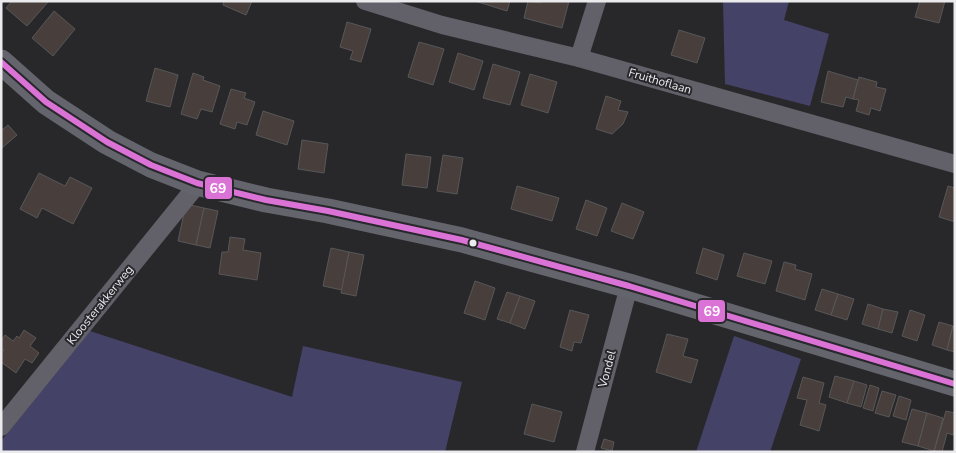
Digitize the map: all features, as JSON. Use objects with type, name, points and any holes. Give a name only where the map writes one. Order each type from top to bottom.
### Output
[{"type":"main road","points":[[1,62],[46,102],[107,142],[152,165],[197,183],[266,200],[328,211],[462,240],[629,286],[955,384]]},
{"type":"street","name":"Fruithoflaan","points":[[365,1],[442,25],[579,58],[955,164]]},
{"type":"street","points":[[579,58],[596,1]]},
{"type":"street","name":"Kloosterakkerweg","points":[[1,427],[197,183]]},
{"type":"street","name":"Vondel","points":[[585,452],[629,286]]},
{"type":"shaded area","points":[[723,1],[789,1],[784,20],[829,34],[810,106],[725,84]]},
{"type":"shaded area","points":[[90,331],[292,397],[303,346],[462,382],[445,452],[1,452],[1,441]]},
{"type":"shaded area","points":[[734,336],[801,359],[770,452],[696,452]]},
{"type":"building","points":[[12,1],[48,2],[27,26],[6,8]]},
{"type":"building","points":[[224,1],[252,1],[246,15],[223,5]]},
{"type":"building","points":[[475,1],[510,1],[507,11]]},
{"type":"building","points":[[528,1],[541,3],[542,1],[569,1],[562,28],[524,18]]},
{"type":"building","points":[[920,1],[945,1],[939,23],[915,17]]},
{"type":"building","points":[[54,11],[75,29],[53,56],[32,38]]},
{"type":"building","points":[[347,22],[371,29],[361,62],[350,59],[353,51],[340,47]]},
{"type":"building","points":[[679,30],[705,38],[697,63],[671,55]]},
{"type":"building","points":[[419,42],[444,49],[433,85],[408,77]]},
{"type":"building","points":[[458,53],[483,61],[474,90],[449,82]]},
{"type":"building","points":[[493,64],[520,72],[510,105],[483,98]]},
{"type":"building","points":[[155,68],[178,75],[170,107],[146,101]]},
{"type":"building","points":[[828,71],[858,80],[853,99],[846,97],[843,107],[821,102]]},
{"type":"building","points":[[193,73],[204,77],[203,80],[220,86],[212,112],[201,109],[197,119],[181,114]]},
{"type":"building","points":[[530,74],[557,82],[548,113],[521,105]]},
{"type":"building","points":[[859,77],[877,82],[876,87],[886,89],[880,111],[871,108],[869,115],[856,111],[859,100],[853,99]]},
{"type":"building","points":[[231,89],[246,93],[244,98],[255,102],[247,125],[237,122],[235,129],[220,124]]},
{"type":"building","points":[[606,96],[621,101],[618,110],[628,112],[623,124],[612,134],[596,129]]},
{"type":"building","points":[[263,111],[294,121],[287,145],[256,135]]},
{"type":"building","points":[[8,125],[17,135],[2,148],[1,131]]},
{"type":"building","points":[[302,140],[328,144],[324,173],[298,169]]},
{"type":"building","points":[[406,154],[431,157],[427,188],[402,185]]},
{"type":"building","points":[[443,155],[463,158],[457,194],[437,191]]},
{"type":"building","points":[[39,173],[65,186],[70,177],[92,188],[73,224],[42,208],[37,218],[20,209]]},
{"type":"building","points":[[517,186],[559,198],[552,221],[511,209]]},
{"type":"building","points":[[948,186],[955,188],[955,222],[939,217]]},
{"type":"building","points":[[586,200],[607,208],[597,236],[576,229]]},
{"type":"building","points":[[622,203],[644,212],[633,239],[611,231]]},
{"type":"building","points":[[186,204],[204,208],[196,245],[178,241]]},
{"type":"building","points":[[204,208],[218,211],[210,248],[196,245]]},
{"type":"building","points":[[230,237],[245,239],[243,250],[261,253],[257,280],[219,274],[222,252],[228,252]]},
{"type":"building","points":[[331,248],[349,252],[342,290],[323,286]]},
{"type":"building","points":[[703,248],[724,255],[717,280],[696,273]]},
{"type":"building","points":[[349,252],[364,255],[356,296],[341,293]]},
{"type":"building","points":[[744,253],[772,261],[765,284],[737,276]]},
{"type":"building","points":[[784,262],[796,265],[795,269],[812,274],[805,300],[776,291]]},
{"type":"building","points":[[475,281],[495,288],[485,320],[464,313]]},
{"type":"building","points":[[822,289],[838,294],[831,315],[815,310]]},
{"type":"building","points":[[507,292],[520,296],[510,323],[497,319]]},
{"type":"building","points":[[838,294],[854,299],[847,320],[831,315]]},
{"type":"building","points":[[520,296],[535,301],[525,329],[510,323]]},
{"type":"building","points":[[868,304],[883,309],[878,329],[862,324]]},
{"type":"building","points":[[883,309],[898,312],[892,333],[878,329]]},
{"type":"building","points":[[570,310],[589,315],[581,343],[574,342],[572,351],[560,347]]},
{"type":"building","points":[[910,310],[925,315],[917,341],[902,336]]},
{"type":"building","points":[[939,322],[953,326],[947,350],[932,345]]},
{"type":"building","points":[[953,326],[955,327],[955,352],[947,350]]},
{"type":"building","points":[[24,330],[36,338],[30,346],[39,353],[32,363],[25,359],[16,373],[1,362],[1,354],[4,350],[1,349],[1,341],[5,335],[13,341],[17,336],[19,338]]},
{"type":"building","points":[[667,334],[688,339],[683,356],[698,360],[691,383],[656,372]]},
{"type":"building","points":[[835,376],[854,381],[847,403],[829,397]]},
{"type":"building","points":[[803,377],[824,383],[819,403],[826,405],[819,431],[800,425],[807,400],[797,398]]},
{"type":"building","points":[[854,381],[867,385],[861,407],[847,403]]},
{"type":"building","points":[[870,385],[879,388],[873,411],[863,408]]},
{"type":"building","points":[[882,391],[896,395],[889,417],[875,413]]},
{"type":"building","points":[[899,396],[911,400],[906,420],[893,416]]},
{"type":"building","points":[[532,404],[562,412],[554,442],[524,434]]},
{"type":"building","points":[[912,409],[927,413],[918,446],[902,442]]},
{"type":"building","points":[[946,411],[955,413],[955,429],[953,435],[947,433],[942,452],[937,452],[934,451]]},
{"type":"building","points":[[927,413],[943,418],[934,451],[918,446]]},
{"type":"building","points":[[604,439],[614,442],[612,451],[601,448]]},
{"type":"transit line","name":"69","points":[[1,62],[46,102],[107,142],[151,165],[197,183],[266,200],[328,211],[462,240],[629,286],[955,384]]}]
